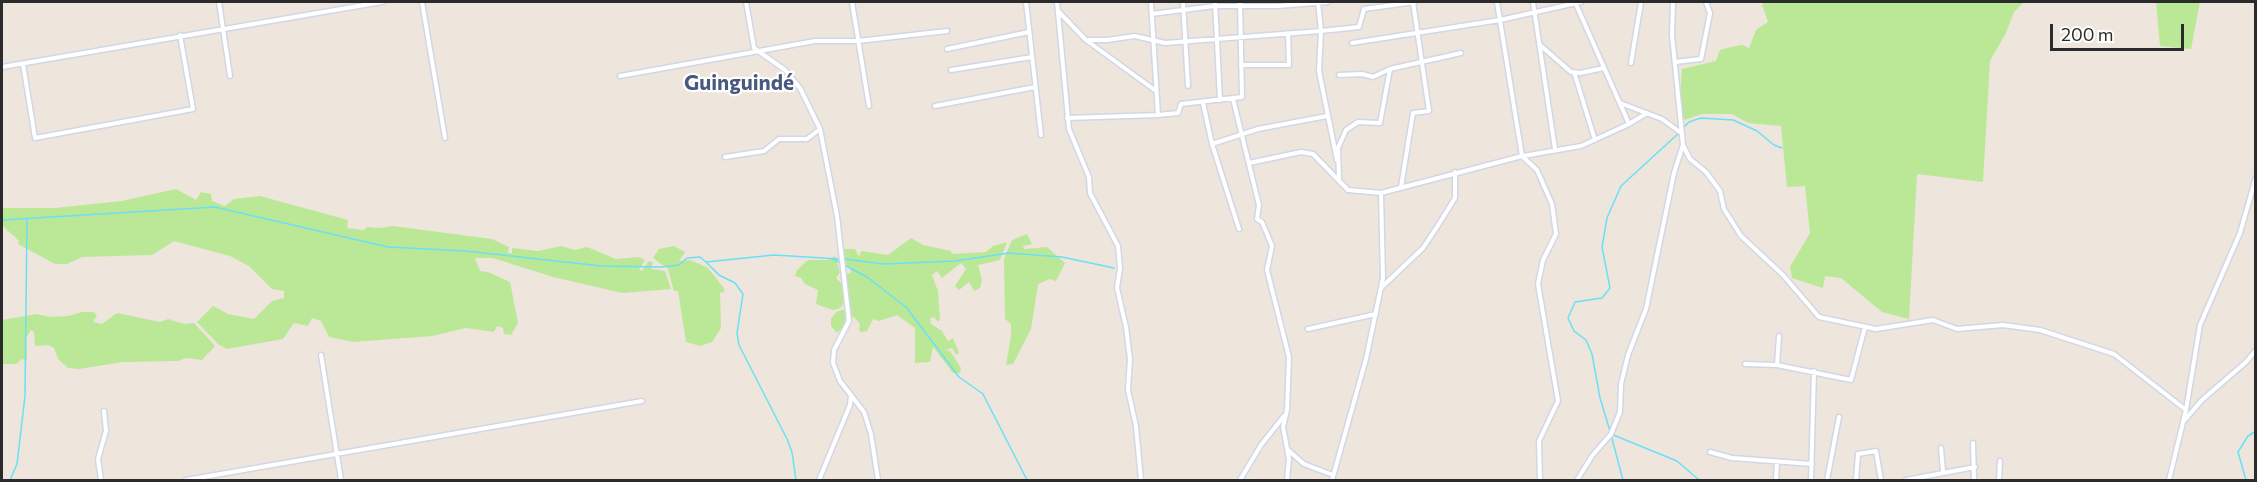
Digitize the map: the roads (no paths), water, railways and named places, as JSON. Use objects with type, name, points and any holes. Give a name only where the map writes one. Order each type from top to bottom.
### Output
[{"type":"street","points":[[219,2],[230,76]]},
{"type":"street","points":[[2,67],[382,2]]},
{"type":"street","points":[[422,2],[445,138]]},
{"type":"street","points":[[746,2],[752,44],[786,70],[800,88],[820,129],[837,216],[849,321],[834,351],[833,363],[840,381],[864,412],[871,434],[878,480]]},
{"type":"street","points":[[852,2],[869,106]]},
{"type":"street","points":[[1026,2],[1041,135]]},
{"type":"street","points":[[1058,2],[1067,118],[1089,177],[1090,193],[1118,246],[1120,269],[1117,288],[1126,327],[1130,359],[1128,390],[1136,426],[1141,480]]},
{"type":"street","points":[[1151,2],[1158,115]]},
{"type":"street","points":[[1183,2],[1188,86]]},
{"type":"street","points":[[1318,2],[1321,31],[1319,70],[1337,160],[1339,182]]},
{"type":"street","points":[[1152,14],[1214,4],[1328,2]]},
{"type":"street","points":[[1086,40],[1135,36],[1152,41],[1185,42],[1359,27],[1364,9],[1413,2],[1429,111],[1413,113],[1401,187]]},
{"type":"street","points":[[1497,2],[1522,156],[1537,170],[1552,204],[1556,234],[1543,260],[1538,284],[1558,401],[1539,441],[1540,480]]},
{"type":"street","points":[[1533,2],[1555,149]]},
{"type":"street","points":[[1575,2],[1629,124]]},
{"type":"street","points":[[1352,43],[1500,20],[1581,2]]},
{"type":"street","points":[[1631,63],[1641,2]]},
{"type":"street","points":[[1673,2],[1672,35],[1682,115],[1680,132],[1683,144],[1690,159],[1706,172],[1720,191],[1724,209],[1741,236],[1783,275],[1818,316],[1865,327],[1881,328],[1933,320],[1957,329],[2002,325],[2040,330],[2114,354],[2186,410]]},
{"type":"street","points":[[1675,62],[1701,58],[1710,13],[1706,2]]},
{"type":"street","points":[[1214,4],[1220,100]]},
{"type":"street","points":[[1067,118],[1178,113],[1181,104],[1242,97],[1241,4]]},
{"type":"street","points":[[1058,10],[1086,40],[1156,91]]},
{"type":"street","points":[[620,76],[815,41],[858,41],[947,31]]},
{"type":"street","points":[[947,49],[1029,32]]},
{"type":"street","points":[[1241,65],[1289,65],[1288,33]]},
{"type":"street","points":[[23,63],[35,138],[193,110],[180,35]]},
{"type":"street","points":[[1539,44],[1564,67],[1574,72],[1604,68]]},
{"type":"street","points":[[1339,75],[1362,74],[1373,77],[1390,69],[1461,53]]},
{"type":"street","points":[[951,70],[1032,57]]},
{"type":"street","points":[[1337,160],[1346,130],[1358,122],[1380,123],[1390,69]]},
{"type":"street","points":[[1574,72],[1595,140]]},
{"type":"street","points":[[935,106],[1035,87]]},
{"type":"street","points":[[1233,99],[1259,205],[1257,219],[1262,222],[1272,245],[1267,270],[1289,357],[1287,410],[1283,427],[1289,459],[1287,480]]},
{"type":"street","points":[[1203,103],[1212,144],[1239,229]]},
{"type":"street","points":[[1620,103],[1662,119],[1680,132]]},
{"type":"street","points":[[1250,163],[1301,152],[1313,154],[1333,172],[1339,182],[1353,192],[1381,193],[1522,156],[1581,146],[1647,113]]},
{"type":"street","points":[[1212,144],[1258,129],[1327,116]]},
{"type":"street","points":[[725,157],[764,151],[779,139],[807,139],[820,129]]},
{"type":"street","points":[[1577,480],[1592,456],[1611,434],[1620,412],[1621,384],[1646,309],[1674,173],[1683,144]]},
{"type":"street","points":[[1381,287],[1423,248],[1437,227],[1455,198],[1455,172]]},
{"type":"street","points":[[2169,480],[2186,410],[2200,325],[2240,233],[2256,177]]},
{"type":"street","points":[[1332,480],[1346,438],[1381,287],[1384,251],[1381,193]]},
{"type":"street","points":[[1308,329],[1376,314]]},
{"type":"street","points":[[1745,364],[1777,365],[1851,380],[1865,327]]},
{"type":"street","points":[[1777,365],[1779,336]]},
{"type":"street","points":[[2183,423],[2202,400],[2246,362],[2256,350]]},
{"type":"street","points":[[321,355],[341,480]]},
{"type":"street","points":[[1811,480],[1814,371]]},
{"type":"street","points":[[819,480],[850,405],[851,394]]},
{"type":"street","points":[[186,480],[642,401]]},
{"type":"street","points":[[1240,480],[1261,445],[1287,410]]},
{"type":"street","points":[[101,480],[98,459],[106,431],[104,411]]},
{"type":"street","points":[[1827,480],[1839,417]]},
{"type":"street","points":[[1973,443],[1974,480]]},
{"type":"street","points":[[1285,447],[1304,464],[1333,475]]},
{"type":"street","points":[[1941,448],[1943,471]]},
{"type":"street","points":[[1856,480],[1858,453],[1876,452],[1881,480]]},
{"type":"street","points":[[1710,453],[1732,458],[1812,464]]},
{"type":"street","points":[[1998,480],[2000,461]]},
{"type":"street","points":[[1776,480],[1777,462]]},
{"type":"street","points":[[1906,480],[1937,472],[1975,467]]},
{"type":"street","points":[[1937,472],[1937,480]]},
{"type":"waterway","points":[[1683,128],[1689,122],[1701,118],[1733,120],[1757,131],[1774,145],[1782,148]]},
{"type":"waterway","points":[[1610,431],[1600,398],[1592,354],[1586,340],[1574,331],[1568,318],[1575,302],[1602,298],[1610,288],[1602,247],[1607,218],[1621,186],[1680,132]]},
{"type":"waterway","points":[[2,220],[215,207],[388,247],[466,251],[601,266],[661,267],[679,265],[687,258],[700,257],[706,262],[774,255],[839,259]]},
{"type":"waterway","points":[[10,480],[17,464],[25,396],[27,219]]},
{"type":"waterway","points":[[844,259],[883,264],[955,261],[1009,253],[1062,257],[1114,268]]},
{"type":"waterway","points":[[833,259],[867,277],[906,307],[959,377],[983,394],[1027,480]]},
{"type":"waterway","points":[[706,262],[719,275],[735,283],[743,294],[737,333],[739,345],[787,439],[792,452],[796,480]]},
{"type":"waterway","points":[[2246,480],[2238,452],[2248,436],[2256,431]]},
{"type":"waterway","points":[[1611,434],[1677,461],[1699,480]]},
{"type":"waterway","points":[[1611,435],[1623,480]]},
{"type":"district","name":"Guinguindé","points":[[739,83]]}]
